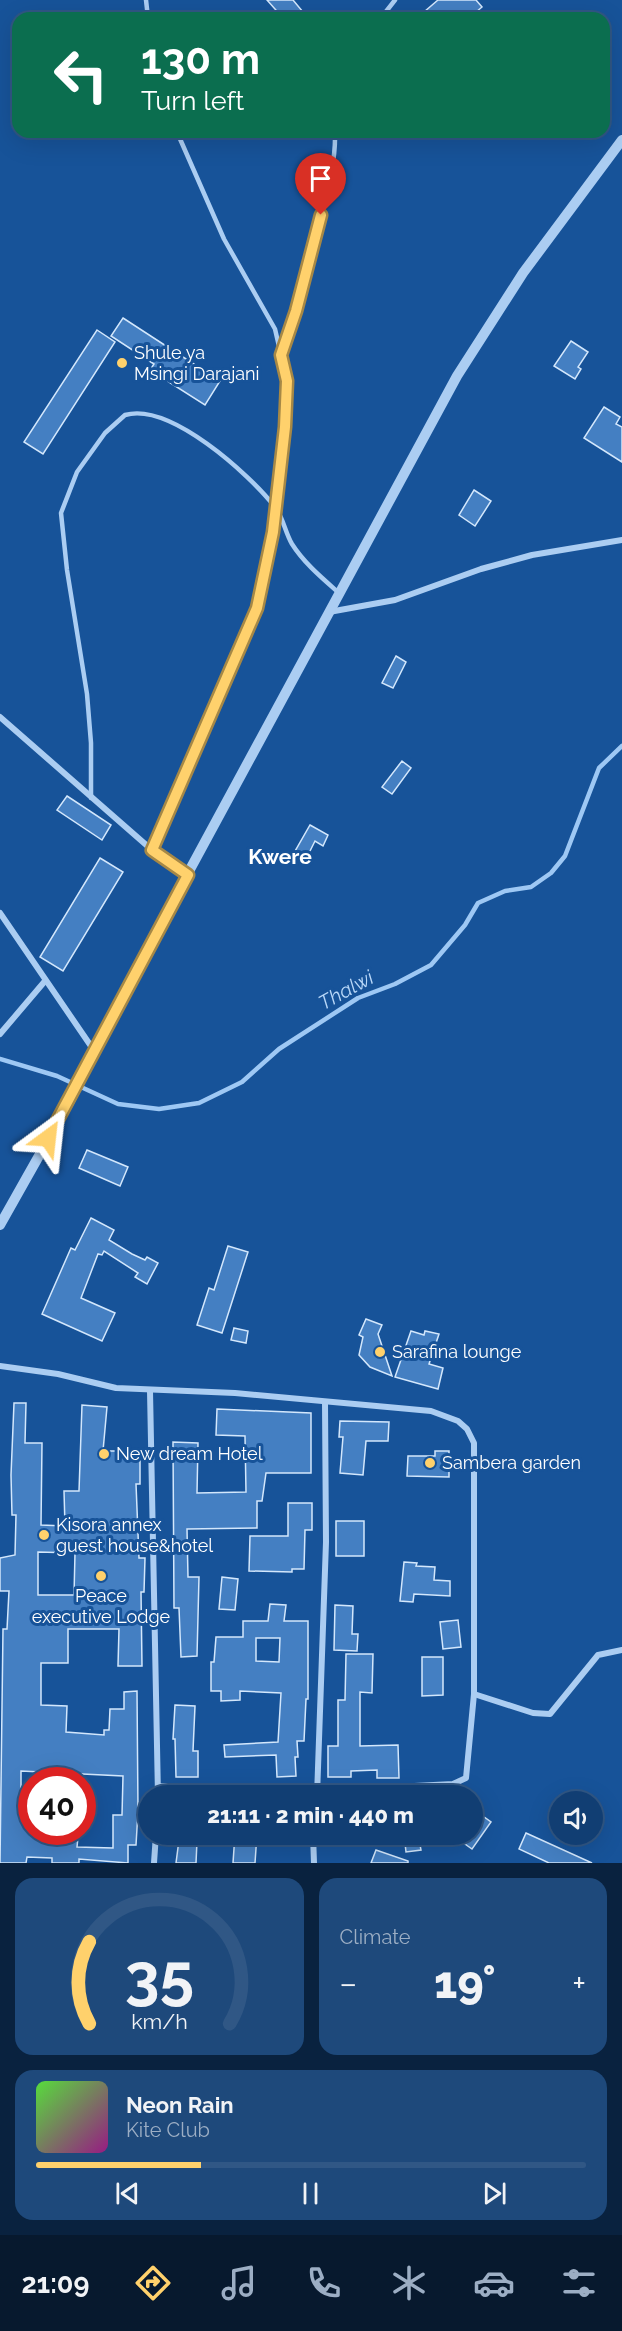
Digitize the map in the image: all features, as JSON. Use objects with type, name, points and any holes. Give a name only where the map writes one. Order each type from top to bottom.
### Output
[{"type":"street","points":[[0,1226],[71,1099],[188,875],[457,376],[524,273],[622,140]]},
{"type":"street","points":[[329,612],[395,600],[481,569],[532,555],[622,540]]},
{"type":"street","points":[[0,717],[152,850],[188,875]]},
{"type":"street","points":[[0,914],[95,1052]]},
{"type":"street","points":[[0,1034],[45,981]]},
{"type":"street","points":[[0,1366],[58,1374],[104,1387],[235,1394],[431,1411],[458,1421],[472,1436],[475,1477],[474,1694],[468,1774],[462,1782],[422,1785]]},
{"type":"street","points":[[150,1391],[159,1785]]},
{"type":"street","points":[[318,1785],[326,1542],[325,1403]]},
{"type":"street","points":[[474,1694],[533,1713],[550,1714],[598,1655],[622,1650]]},
{"type":"street","points":[[154,1863],[155,1845]]},
{"type":"street","points":[[314,1845],[314,1863]]},
{"type":"lane","points":[[386,12],[395,0]]},
{"type":"lane","points":[[152,850],[257,608],[277,509],[287,381],[274,329],[224,239],[180,138]]},
{"type":"lane","points":[[281,355],[296,311],[326,198],[336,155],[335,138]]},
{"type":"lane","points":[[91,798],[91,743],[87,694],[66,570],[61,513],[77,472],[105,433],[125,415],[151,414],[211,446],[248,475],[277,509],[291,542],[301,556],[339,593]]},
{"type":"building","points":[[267,0],[293,0],[303,12],[278,12]]},
{"type":"building","points":[[438,0],[476,0],[482,7],[476,12],[424,12]]},
{"type":"building","points":[[123,318],[220,381],[205,405],[150,370],[154,364],[111,336]]},
{"type":"building","points":[[97,330],[115,342],[43,454],[24,442]]},
{"type":"building","points":[[571,341],[588,352],[578,367],[581,369],[575,379],[554,366]]},
{"type":"building","points":[[604,407],[620,417],[616,424],[622,427],[622,462],[584,438]]},
{"type":"building","points":[[474,490],[491,501],[475,526],[459,515]]},
{"type":"building","points":[[396,656],[406,662],[393,688],[382,683]]},
{"type":"building","points":[[402,761],[411,768],[392,794],[382,787]]},
{"type":"building","points":[[67,796],[111,825],[102,840],[57,810]]},
{"type":"building","points":[[310,825],[328,835],[323,846],[315,841],[306,859],[294,853]]},
{"type":"building","points":[[100,858],[123,872],[63,971],[40,957]]},
{"type":"building","points":[[87,1150],[128,1167],[120,1186],[79,1168]]},
{"type":"building","points":[[91,1218],[114,1230],[109,1240],[132,1254],[145,1260],[147,1257],[158,1263],[147,1284],[135,1277],[138,1273],[104,1251],[102,1255],[98,1254],[81,1298],[115,1313],[102,1341],[42,1314],[71,1248],[75,1250]]},
{"type":"building","points":[[228,1246],[248,1252],[222,1333],[197,1325],[209,1288],[214,1290]]},
{"type":"building","points":[[366,1319],[382,1325],[378,1334],[392,1376],[370,1367],[359,1355],[363,1337],[359,1335]]},
{"type":"building","points":[[234,1328],[248,1331],[246,1343],[231,1340]]},
{"type":"building","points":[[411,1331],[424,1335],[425,1331],[439,1334],[429,1364],[443,1368],[438,1389],[395,1377]]},
{"type":"building","points":[[14,1403],[26,1403],[25,1443],[42,1443],[41,1525],[65,1526],[64,1491],[79,1491],[82,1405],[107,1407],[103,1451],[140,1451],[140,1484],[136,1484],[139,1558],[145,1558],[144,1592],[141,1592],[142,1666],[118,1666],[119,1629],[68,1629],[68,1663],[41,1663],[41,1705],[67,1706],[66,1732],[104,1735],[104,1730],[109,1730],[110,1709],[124,1709],[124,1692],[137,1691],[138,1811],[136,1845],[128,1845],[128,1863],[79,1859],[79,1863],[52,1863],[52,1858],[27,1857],[26,1863],[0,1863],[3,1629],[7,1629],[9,1591],[0,1591],[0,1558],[15,1555],[16,1515],[12,1515]],"holes":[[[38,1552],[75,1553],[74,1595],[38,1595]]]},
{"type":"building","points":[[217,1409],[311,1413],[311,1473],[266,1473],[262,1501],[257,1501],[257,1528],[187,1529],[188,1577],[199,1577],[197,1656],[181,1657],[179,1608],[174,1608],[173,1442],[198,1443],[197,1493],[246,1492],[245,1436],[216,1435]]},
{"type":"building","points":[[340,1421],[389,1422],[388,1441],[366,1441],[363,1475],[340,1473],[343,1437],[339,1437]]},
{"type":"building","points":[[435,1451],[449,1451],[449,1477],[407,1476],[408,1456],[435,1456]]},
{"type":"building","points":[[288,1503],[312,1503],[312,1530],[305,1530],[304,1569],[292,1569],[292,1572],[249,1571],[250,1536],[288,1536]]},
{"type":"building","points":[[336,1521],[364,1521],[364,1556],[336,1556]]},
{"type":"building","points":[[404,1562],[417,1563],[416,1566],[435,1567],[434,1580],[450,1581],[450,1596],[414,1594],[413,1602],[400,1601]]},
{"type":"building","points":[[222,1577],[238,1579],[235,1610],[219,1609]]},
{"type":"building","points":[[270,1604],[286,1605],[284,1621],[308,1621],[308,1699],[306,1699],[304,1741],[297,1741],[296,1776],[277,1777],[276,1755],[225,1757],[224,1745],[278,1742],[281,1693],[240,1691],[240,1700],[221,1701],[221,1691],[211,1691],[211,1662],[214,1662],[216,1637],[243,1637],[243,1621],[268,1621]],"holes":[[[256,1638],[280,1638],[279,1662],[256,1661]]]},
{"type":"building","points":[[335,1605],[353,1606],[352,1634],[358,1634],[357,1651],[334,1650]]},
{"type":"building","points":[[458,1620],[461,1647],[443,1649],[440,1622]]},
{"type":"building","points":[[346,1654],[373,1654],[372,1693],[360,1692],[360,1746],[398,1745],[399,1778],[377,1778],[377,1770],[351,1771],[351,1777],[328,1777],[328,1746],[338,1746],[338,1700],[345,1700]]},
{"type":"building","points":[[422,1657],[443,1657],[443,1695],[422,1696]]},
{"type":"building","points":[[175,1705],[195,1706],[193,1751],[198,1751],[198,1777],[176,1777],[175,1739],[173,1739]]},
{"type":"building","points":[[483,1816],[491,1822],[483,1833]]},
{"type":"building","points":[[526,1833],[592,1863],[549,1863],[519,1849]]},
{"type":"building","points":[[178,1845],[197,1845],[196,1863],[176,1863]]},
{"type":"building","points":[[234,1845],[256,1845],[255,1863],[233,1863]]},
{"type":"building","points":[[405,1845],[420,1845],[421,1850],[406,1852]]},
{"type":"building","points":[[376,1850],[408,1861],[408,1863],[371,1863]]},
{"type":"waterway","name":"Thalwi","points":[[0,1059],[57,1076],[118,1104],[159,1109],[199,1103],[242,1082],[279,1049],[358,998],[395,984],[431,965],[465,925],[478,903],[505,891],[531,887],[551,873],[565,856],[599,768],[622,746]]},
{"type":"place","name":"Shule ya Msingi Darajani","points":[[122,363]]},
{"type":"place","name":"Sarafina lounge","points":[[380,1352]]},
{"type":"place","name":"New dream Hotel","points":[[104,1454]]},
{"type":"place","name":"Sambera garden","points":[[430,1463]]},
{"type":"place","name":"Kisora annex guest house&hotel","points":[[44,1535]]},
{"type":"place","name":"Peace executive Lodge","points":[[101,1576]]},
{"type":"district","name":"Kwere","points":[[280,857]]},
{"type":"route","points":[[48,1138],[71,1099],[188,875],[152,850],[257,608],[270,554],[277,509],[285,427],[287,381],[281,355],[296,311],[321,215]]}]
